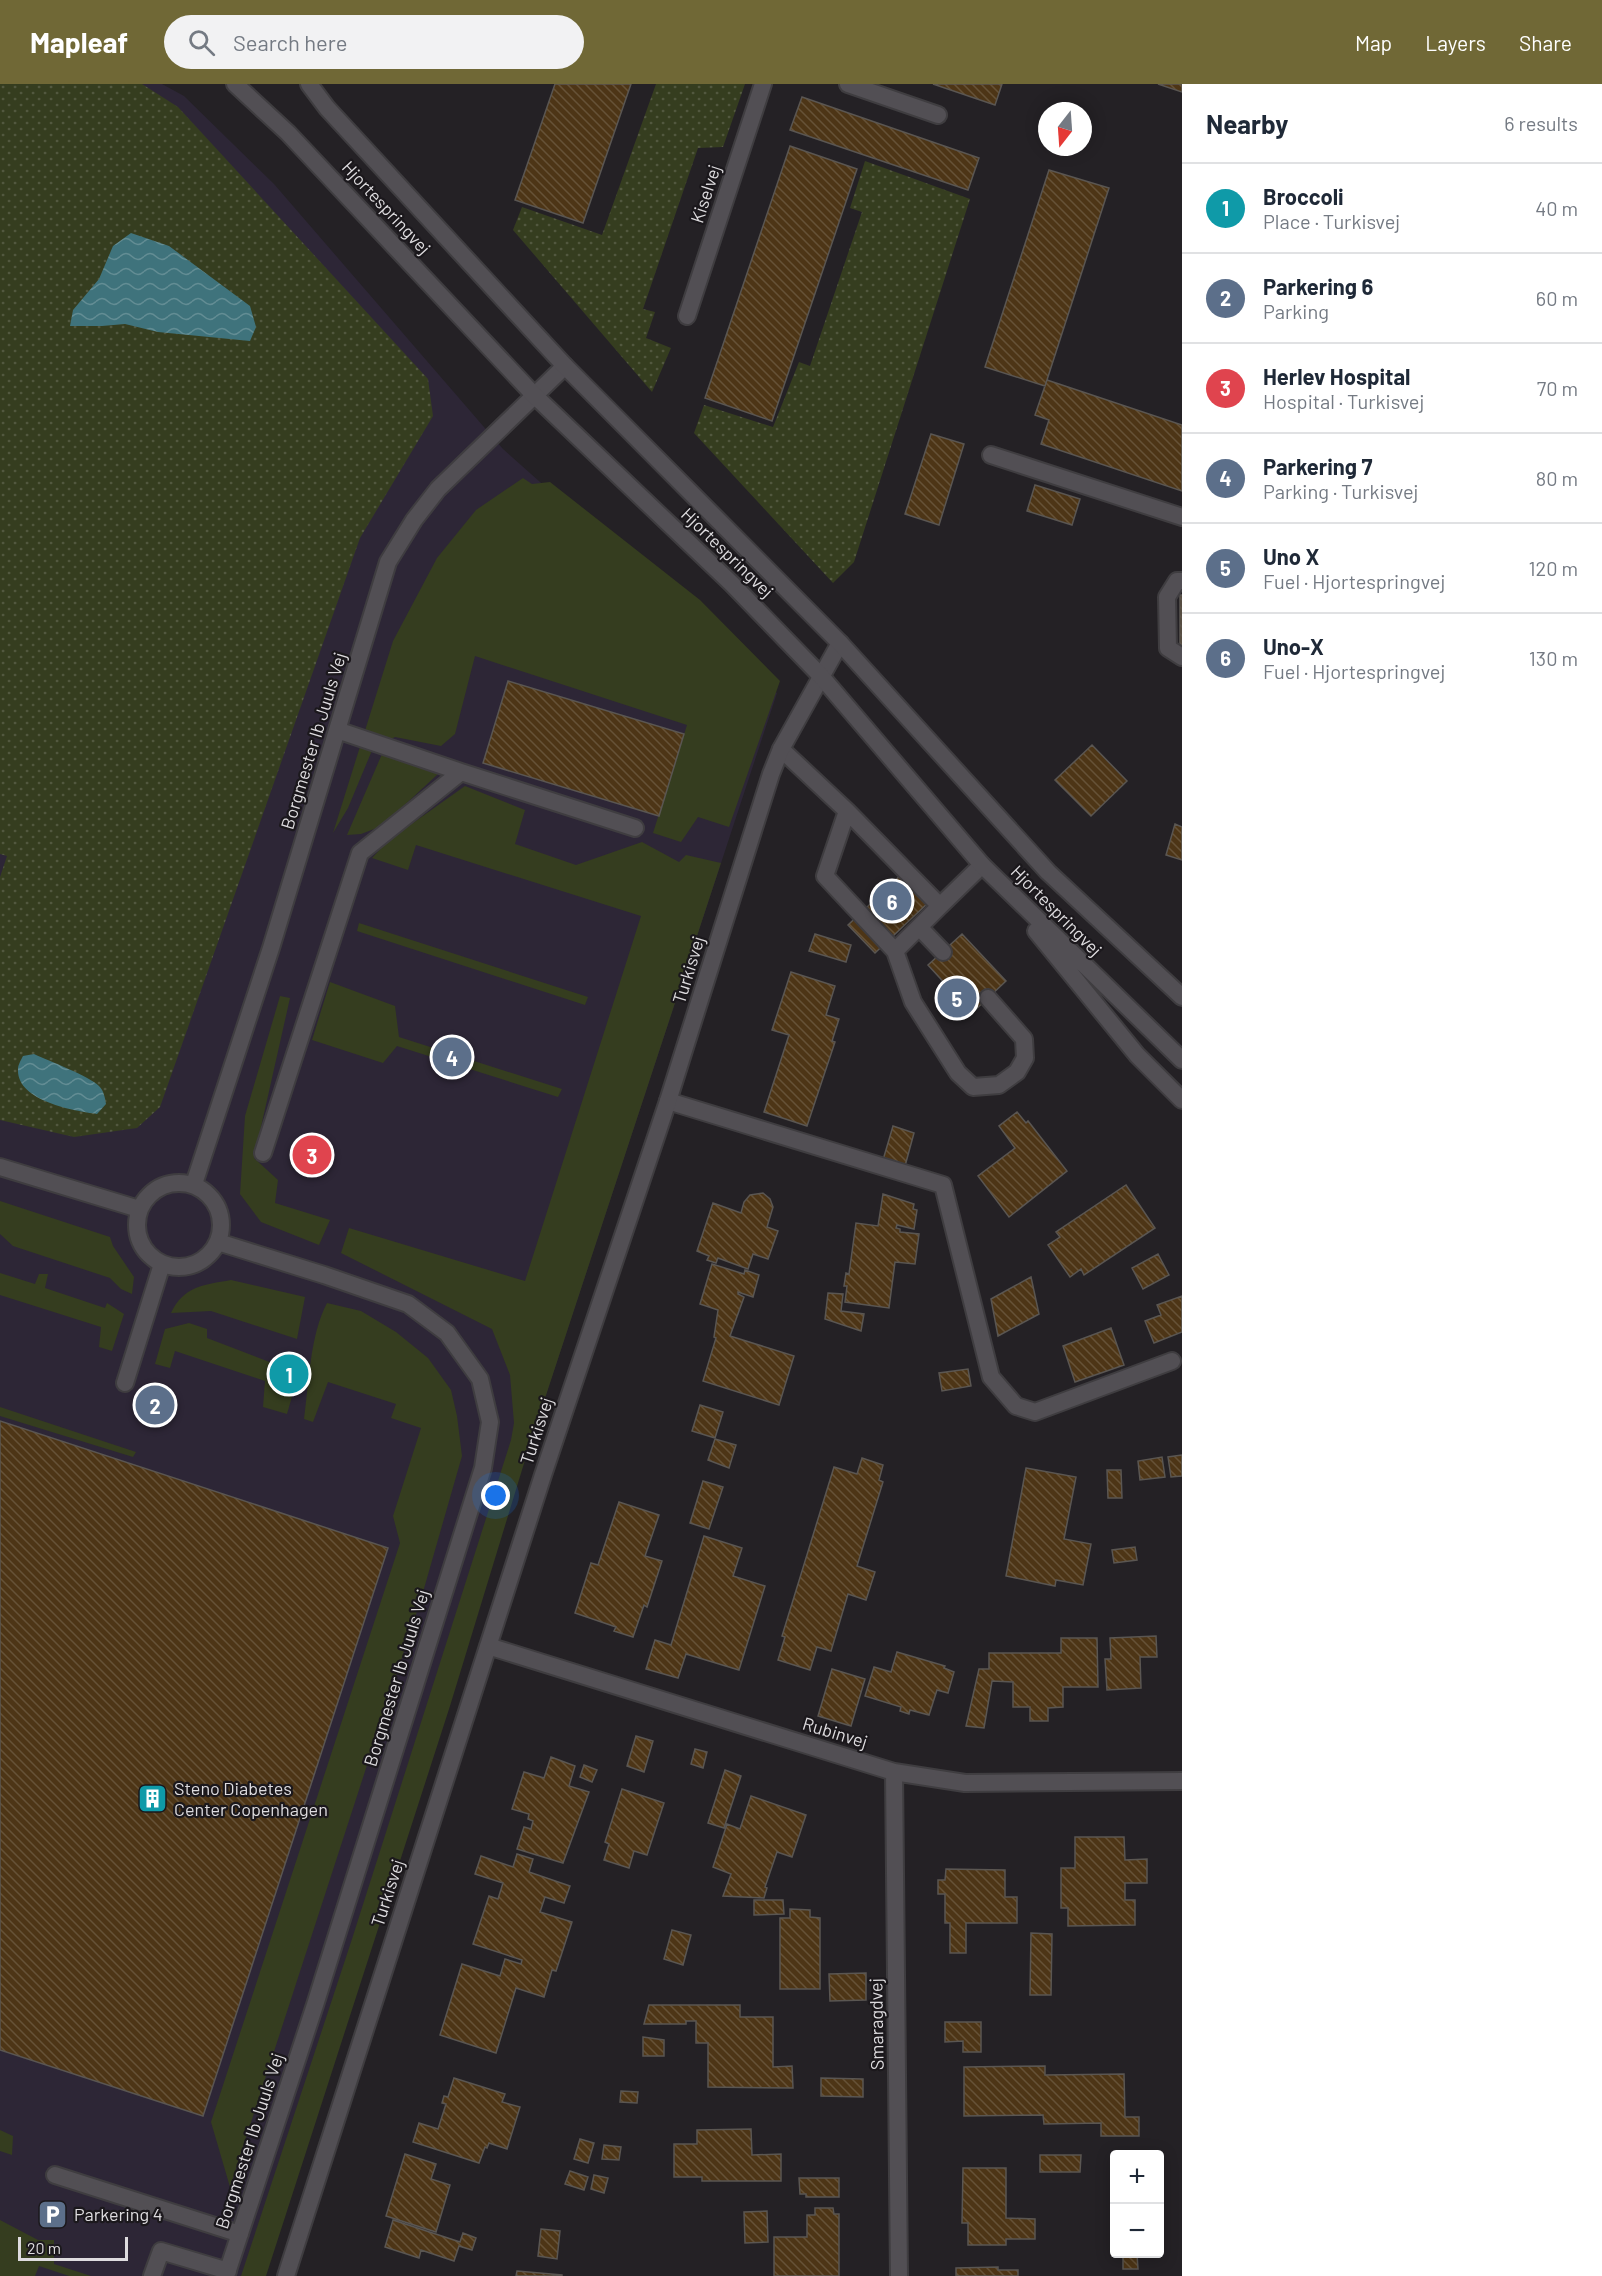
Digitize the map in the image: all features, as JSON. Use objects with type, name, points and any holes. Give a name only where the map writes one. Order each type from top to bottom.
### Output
[{"type":"street","name":"Hjortespringvej","points":[[235,84],[288,133],[534,395],[732,584],[820,675],[982,865],[1182,1060]]},
{"type":"street","points":[[300,84],[327,108]]},
{"type":"street","name":"Hjortespringvej","points":[[309,84],[327,108],[565,366],[840,643],[1048,872],[1182,997]]},
{"type":"street","name":"Kiselvej","points":[[687,316],[763,84]]},
{"type":"street","points":[[848,84],[938,115]]},
{"type":"street","name":"Borgmester Ib Juuls Vej","points":[[194,1184],[271,948],[388,562],[414,520],[438,489],[565,366]]},
{"type":"street","points":[[991,455],[1182,517]]},
{"type":"street","points":[[1182,581],[1177,581],[1167,597],[1168,648],[1182,657]]},
{"type":"street","name":"Turkisvej","points":[[286,2276],[543,1474],[668,1101],[781,749],[820,675],[840,643]]},
{"type":"street","points":[[337,730],[635,828]]},
{"type":"street","points":[[781,749],[847,811],[940,906]]},
{"type":"street","points":[[263,1153],[360,853],[461,772]]},
{"type":"street","points":[[847,811],[825,876],[895,951],[913,1002],[958,1073],[973,1087],[999,1085],[1017,1072],[1025,1058],[1024,1039],[987,998]]},
{"type":"street","points":[[895,951],[982,865],[1137,1055],[1182,1100]]},
{"type":"street","points":[[919,927],[943,952]]},
{"type":"street","points":[[668,1101],[944,1185],[991,1377],[1017,1406],[1035,1412],[1172,1361]]},
{"type":"street","points":[[0,1167],[139,1209]]},
{"type":"street","points":[[172,1182],[194,1184],[213,1198],[222,1219],[218,1242],[205,1260],[184,1267],[162,1264],[145,1251],[136,1230],[139,1209],[152,1191],[172,1182]]},
{"type":"street","name":"Borgmester Ib Juuls Vej","points":[[218,1242],[313,1271],[408,1304],[447,1333],[480,1379],[490,1422],[483,1468],[311,2015],[227,2273]]},
{"type":"street","points":[[125,1383],[162,1264]]},
{"type":"street","name":"Rubinvej","points":[[488,1646],[894,1772],[965,1783],[1182,1781]]},
{"type":"street","name":"Smaragdvej","points":[[894,1772],[899,2276]]},
{"type":"street","points":[[56,2175],[240,2234]]},
{"type":"street","points":[[152,2276],[161,2251],[227,2273]]},
{"type":"shaded area","points":[[0,84],[162,84],[184,96],[274,184],[503,449],[777,693],[256,2276],[0,2276]]},
{"type":"green space","points":[[0,84],[142,84],[178,107],[428,379],[433,416],[360,538],[160,1107],[137,1128],[74,1137],[0,1120],[0,877],[7,856],[0,854]]},
{"type":"green space","points":[[656,84],[745,84],[723,147],[698,148],[643,309],[655,312],[646,338],[671,348],[652,392],[513,230],[522,207],[602,235]]},
{"type":"green space","points":[[865,161],[970,199],[854,562],[833,583],[694,433],[704,405],[773,427],[799,362],[810,366],[862,212],[850,208]]},
{"type":"green space","points":[[523,478],[532,484],[550,482],[700,600],[780,681],[729,827],[698,817],[681,842],[653,833],[687,725],[475,656],[455,734],[441,746],[395,737],[373,748],[348,808],[333,833],[393,641],[437,558],[476,510]]},
{"type":"green space","points":[[382,754],[438,774],[382,826],[361,834],[347,835]]},
{"type":"green space","points":[[465,786],[525,810],[515,844],[576,865],[642,842],[679,862],[686,855],[721,863],[529,1447],[450,1706],[266,2276],[241,2276],[352,1939],[511,1440],[514,1423],[510,1375],[492,1329],[341,1253],[349,1228],[525,1281],[641,916],[416,845],[408,870],[372,858],[389,840]]},
{"type":"green space","points":[[359,923],[588,997],[585,1005],[357,931]]},
{"type":"green space","points":[[330,982],[395,1006],[399,1037],[562,1089],[558,1097],[397,1046],[383,1063],[312,1040]]},
{"type":"green space","points":[[280,996],[290,998],[254,1158],[278,1180],[275,1203],[330,1220],[319,1245],[261,1222],[240,1194],[245,1116]]},
{"type":"green space","points":[[0,1201],[110,1237],[113,1246],[134,1277],[132,1294],[121,1289],[110,1278],[13,1246],[0,1234]]},
{"type":"green space","points":[[0,1273],[35,1284],[39,1274],[48,1274],[45,1288],[105,1308],[107,1303],[124,1314],[112,1351],[99,1347],[101,1327],[0,1295]]},
{"type":"green space","points":[[231,1280],[305,1297],[297,1339],[211,1311],[171,1313],[182,1297],[195,1288]]},
{"type":"green space","points":[[327,1303],[361,1311],[396,1332],[428,1358],[451,1390],[462,1456],[421,1599],[230,2187],[211,2122],[400,1543],[393,1516],[421,1428],[391,1418],[396,1404],[328,1382],[313,1422],[304,1419],[314,1344]]},
{"type":"green space","points":[[189,1323],[207,1329],[207,1338],[272,1363],[275,1367],[275,1387],[293,1393],[287,1414],[263,1407],[265,1381],[175,1351],[170,1368],[155,1364],[165,1329]]},
{"type":"green space","points":[[0,1407],[136,1452],[133,1457],[0,1416]]},
{"type":"green space","points":[[0,2130],[13,2136],[12,2155],[0,2151]]},
{"type":"green space","points":[[0,2220],[38,2240],[54,2240],[54,2264],[91,2276],[69,2276],[39,2266],[35,2276],[0,2276]]},
{"type":"water","points":[[131,233],[169,246],[250,306],[256,327],[250,341],[158,332],[125,324],[70,326],[73,310],[99,279],[113,246]]},
{"type":"water","points":[[34,1054],[94,1082],[102,1090],[106,1104],[97,1114],[61,1107],[36,1097],[20,1080],[18,1069],[23,1056]]},
{"type":"building","points":[[555,84],[631,84],[583,223],[515,200]]},
{"type":"building","points":[[933,84],[1002,84],[995,105]]},
{"type":"building","points":[[1158,84],[1182,84],[1182,92]]},
{"type":"building","points":[[802,97],[979,158],[968,190],[790,130]]},
{"type":"building","points":[[790,146],[857,169],[772,421],[705,398]]},
{"type":"building","points":[[1049,170],[1109,188],[1045,386],[985,367]]},
{"type":"building","points":[[1047,380],[1182,425],[1182,491],[1041,444],[1049,420],[1035,415]]},
{"type":"building","points":[[931,434],[964,444],[939,525],[905,514]]},
{"type":"building","points":[[1035,485],[1080,499],[1072,525],[1027,511]]},
{"type":"building","points":[[1180,595],[1182,595],[1182,646],[1180,646]]},
{"type":"building","points":[[508,681],[684,734],[659,816],[483,763]]},
{"type":"building","points":[[1092,745],[1127,781],[1091,816],[1055,780]]},
{"type":"building","points":[[1175,824],[1182,827],[1182,860],[1166,855]]},
{"type":"building","points":[[903,873],[930,901],[875,953],[848,925]]},
{"type":"building","points":[[815,934],[851,945],[846,962],[809,951]]},
{"type":"building","points":[[962,934],[1006,981],[972,1013],[928,965]]},
{"type":"building","points":[[791,972],[835,986],[826,1015],[839,1019],[832,1041],[835,1042],[807,1126],[764,1112],[789,1035],[772,1030]]},
{"type":"building","points":[[1017,1112],[1026,1123],[1028,1121],[1067,1171],[1009,1217],[978,1176],[1015,1148],[999,1126]]},
{"type":"building","points":[[893,1126],[914,1133],[905,1166],[883,1160]]},
{"type":"building","points":[[1126,1185],[1155,1228],[1084,1275],[1081,1269],[1070,1277],[1048,1245],[1060,1237],[1056,1232]]},
{"type":"building","points":[[763,1193],[770,1199],[773,1207],[767,1227],[778,1231],[768,1259],[753,1254],[748,1269],[718,1258],[716,1263],[707,1260],[709,1256],[697,1251],[713,1203],[741,1213],[744,1202],[750,1195]]},
{"type":"building","points":[[883,1194],[914,1204],[913,1209],[917,1210],[914,1229],[897,1225],[896,1228],[900,1229],[900,1232],[919,1234],[915,1264],[895,1262],[889,1308],[845,1302],[847,1286],[844,1286],[846,1273],[849,1274],[856,1223],[878,1226]]},
{"type":"building","points":[[1158,1254],[1169,1275],[1143,1289],[1132,1268]]},
{"type":"building","points":[[712,1264],[744,1274],[745,1270],[759,1275],[753,1297],[738,1292],[744,1297],[730,1336],[794,1356],[779,1405],[703,1381],[716,1338],[714,1337],[718,1310],[700,1304]]},
{"type":"building","points":[[1031,1277],[1039,1314],[998,1336],[991,1299]]},
{"type":"building","points":[[828,1293],[843,1294],[841,1311],[864,1314],[861,1331],[825,1319]]},
{"type":"building","points":[[1182,1296],[1182,1332],[1154,1343],[1145,1321],[1161,1315],[1157,1305]]},
{"type":"building","points":[[1111,1328],[1124,1365],[1075,1382],[1063,1346]]},
{"type":"building","points":[[968,1369],[971,1386],[942,1391],[939,1373]]},
{"type":"building","points":[[700,1405],[723,1412],[715,1438],[692,1431]]},
{"type":"building","name":"Steno Diabetes Center Copenhagen","points":[[0,1421],[388,1548],[203,2116],[0,2050]]},
{"type":"building","points":[[715,1439],[736,1445],[729,1468],[708,1460]]},
{"type":"building","points":[[1182,1455],[1182,1476],[1171,1477],[1168,1457]]},
{"type":"building","points":[[1162,1457],[1165,1477],[1140,1480],[1138,1461]]},
{"type":"building","points":[[862,1458],[883,1465],[879,1480],[883,1482],[857,1566],[875,1572],[866,1600],[848,1594],[831,1651],[817,1647],[810,1670],[778,1660],[785,1637],[782,1636],[834,1467],[857,1474]]},
{"type":"building","points":[[1026,1468],[1076,1477],[1064,1539],[1091,1544],[1083,1585],[1056,1580],[1055,1586],[1006,1576]]},
{"type":"building","points":[[1107,1470],[1121,1470],[1122,1498],[1108,1498]]},
{"type":"building","points":[[703,1481],[723,1487],[709,1529],[690,1523]]},
{"type":"building","points":[[619,1502],[659,1515],[645,1556],[662,1561],[647,1607],[644,1605],[633,1637],[614,1631],[616,1627],[575,1613],[591,1563],[598,1565]]},
{"type":"building","points":[[704,1536],[742,1548],[733,1576],[765,1586],[739,1670],[686,1654],[678,1678],[646,1669],[655,1640],[671,1645]]},
{"type":"building","points":[[1135,1547],[1137,1560],[1114,1563],[1112,1550]]},
{"type":"building","points":[[1156,1636],[1157,1657],[1140,1657],[1141,1688],[1107,1690],[1105,1659],[1111,1659],[1110,1638]]},
{"type":"building","points":[[1061,1638],[1097,1638],[1098,1687],[1063,1687],[1063,1707],[1048,1708],[1048,1721],[1030,1721],[1030,1707],[1013,1707],[1013,1682],[992,1681],[984,1728],[966,1726],[979,1669],[989,1669],[989,1653],[1061,1653]]},
{"type":"building","points":[[897,1652],[945,1666],[944,1668],[954,1672],[948,1693],[937,1690],[929,1715],[910,1710],[909,1714],[900,1711],[901,1707],[865,1696],[874,1667],[891,1672]]},
{"type":"building","points":[[832,1669],[865,1679],[851,1726],[818,1716]]},
{"type":"building","points":[[636,1736],[653,1741],[644,1772],[627,1766]]},
{"type":"building","points":[[695,1749],[707,1752],[703,1768],[691,1764]]},
{"type":"building","points":[[551,1757],[575,1766],[569,1786],[589,1792],[563,1863],[517,1849],[524,1827],[531,1829],[533,1821],[528,1819],[529,1814],[512,1809],[524,1772],[544,1778]]},
{"type":"building","points":[[584,1765],[597,1770],[592,1782],[580,1777]]},
{"type":"building","points":[[725,1770],[741,1776],[724,1828],[708,1823]]},
{"type":"building","points":[[622,1789],[664,1803],[647,1855],[634,1851],[629,1868],[604,1860],[609,1844],[605,1842]]},
{"type":"building","points":[[751,1796],[806,1815],[792,1857],[777,1852],[765,1887],[767,1888],[764,1898],[723,1896],[731,1874],[713,1867],[727,1824],[740,1829]]},
{"type":"building","points":[[1075,1837],[1124,1837],[1125,1860],[1147,1859],[1147,1883],[1125,1883],[1125,1900],[1135,1900],[1135,1925],[1068,1926],[1068,1908],[1061,1908],[1061,1868],[1075,1868]]},
{"type":"building","points":[[517,1854],[533,1859],[529,1872],[570,1886],[564,1903],[545,1897],[540,1912],[572,1922],[556,1971],[552,1970],[544,1997],[516,1988],[496,2053],[440,2035],[462,1964],[500,1976],[505,1959],[521,1964],[522,1960],[473,1944],[489,1896],[498,1899],[503,1883],[475,1874],[481,1856],[513,1867]]},
{"type":"building","points":[[946,1869],[1005,1870],[1005,1897],[1017,1897],[1017,1923],[966,1923],[966,1953],[950,1953],[950,1923],[945,1923],[945,1894],[938,1894],[938,1880],[945,1880]]},
{"type":"building","points":[[754,1900],[783,1900],[784,1914],[754,1915]]},
{"type":"building","points":[[790,1909],[810,1910],[810,1917],[820,1918],[820,1989],[780,1989],[780,1918],[790,1918]]},
{"type":"building","points":[[672,1930],[691,1935],[683,1965],[664,1959]]},
{"type":"building","points":[[1031,1933],[1052,1934],[1051,1995],[1030,1995]]},
{"type":"building","points":[[866,1973],[866,2000],[830,2001],[829,1974]]},
{"type":"building","points":[[649,2005],[740,2005],[740,2017],[773,2017],[773,2067],[792,2066],[793,2088],[708,2087],[708,2043],[696,2043],[696,2021],[686,2021],[686,2024],[644,2024]]},
{"type":"building","points":[[945,2022],[981,2022],[981,2052],[963,2052],[963,2041],[945,2042]]},
{"type":"building","points":[[643,2037],[664,2040],[664,2056],[643,2056]]},
{"type":"building","points":[[1045,2066],[1045,2075],[1124,2074],[1125,2117],[1139,2117],[1139,2136],[1101,2136],[1101,2123],[1044,2124],[1043,2115],[964,2116],[964,2067]]},
{"type":"building","points":[[454,2078],[505,2094],[502,2102],[520,2107],[507,2149],[489,2143],[479,2163],[413,2142],[419,2123],[438,2129],[446,2104],[442,2103],[444,2096],[448,2097]]},
{"type":"building","points":[[821,2078],[863,2079],[863,2097],[821,2096]]},
{"type":"building","points":[[621,2091],[638,2092],[637,2103],[620,2102]]},
{"type":"building","points":[[751,2129],[752,2155],[781,2154],[781,2181],[702,2181],[702,2177],[674,2177],[674,2144],[697,2144],[697,2130]]},
{"type":"building","points":[[580,2139],[594,2143],[588,2163],[574,2159]]},
{"type":"building","points":[[604,2145],[621,2147],[619,2160],[602,2159]]},
{"type":"building","points":[[405,2154],[436,2164],[431,2179],[450,2185],[436,2232],[386,2216]]},
{"type":"building","points":[[1040,2155],[1081,2155],[1080,2172],[1040,2172]]},
{"type":"building","points":[[963,2168],[1006,2168],[1006,2218],[1035,2219],[1035,2239],[1006,2239],[1006,2245],[968,2245],[968,2223],[962,2223]]},
{"type":"building","points":[[570,2171],[588,2177],[584,2190],[565,2184]]},
{"type":"building","points":[[594,2175],[608,2178],[604,2193],[591,2189]]},
{"type":"building","points":[[799,2178],[839,2178],[839,2197],[806,2197],[806,2194],[800,2194]]},
{"type":"building","points":[[815,2208],[833,2208],[834,2214],[839,2214],[839,2276],[774,2276],[774,2237],[807,2237],[807,2215],[815,2215]]},
{"type":"building","points":[[767,2211],[768,2242],[745,2243],[744,2212]]},
{"type":"building","points":[[393,2220],[460,2242],[463,2233],[476,2238],[472,2250],[459,2246],[454,2261],[421,2250],[419,2258],[385,2247]]},
{"type":"building","points":[[541,2229],[560,2231],[557,2259],[538,2256]]},
{"type":"building","points":[[1123,2258],[1137,2258],[1138,2269],[1123,2269]]},
{"type":"building","points":[[998,2267],[998,2270],[1018,2270],[1018,2276],[956,2276],[956,2268]]},
{"type":"building","points":[[517,2271],[562,2275],[562,2276],[516,2276]]},
{"type":"place","name":"Uno-X","points":[[892,901]]},
{"type":"place","name":"Uno X","points":[[957,998]]},
{"type":"place","name":"Parkering 7","points":[[452,1057]]},
{"type":"place","name":"Herlev Hospital","points":[[312,1155]]},
{"type":"place","name":"Broccoli","points":[[289,1374]]},
{"type":"place","name":"Parkering 6","points":[[155,1405]]},
{"type":"place","name":"Steno Diabetes Center Copenhagen","points":[[153,1799]]},
{"type":"place","name":"Parkering 4","points":[[53,2215]]}]
